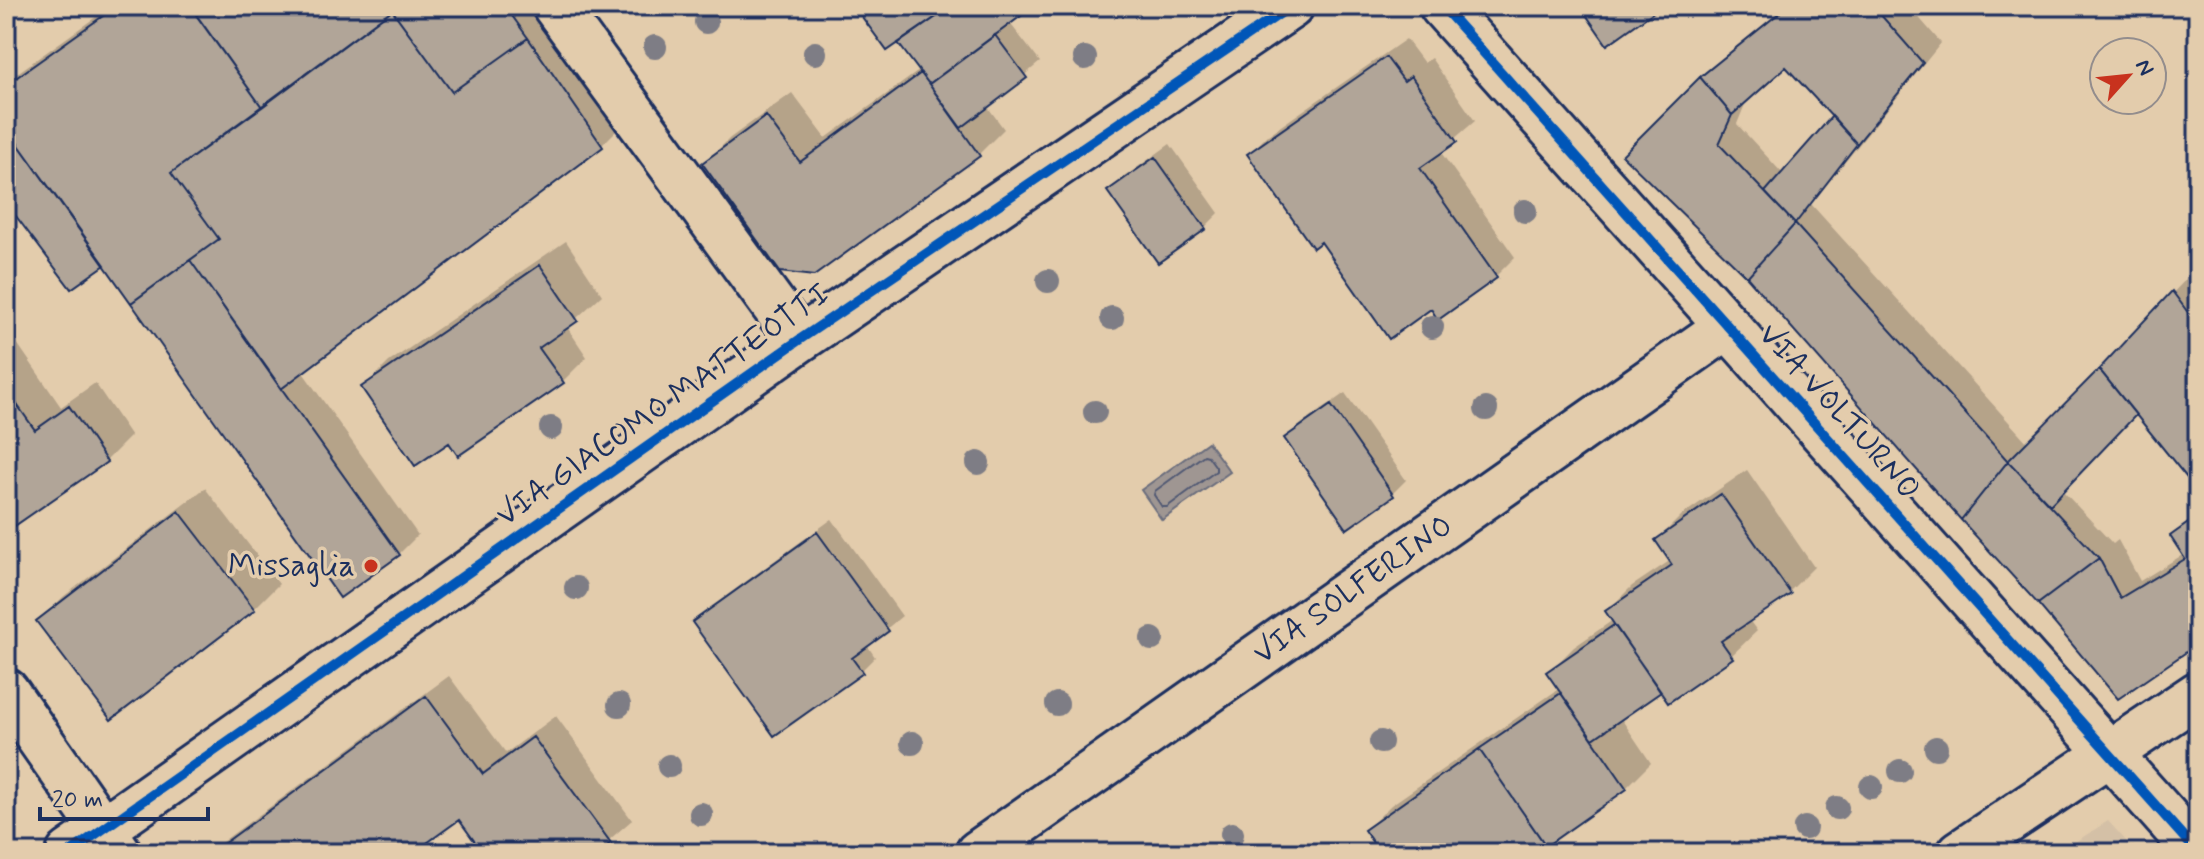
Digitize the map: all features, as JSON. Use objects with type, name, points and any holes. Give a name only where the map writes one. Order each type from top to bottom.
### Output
[{"type":"street","points":[[555,6],[799,340]]},
{"type":"street","name":"VIA GIACOMO MATTEOTTI","points":[[97,845],[799,340],[1291,6]]},
{"type":"street","name":"VIA VOLTURNO","points":[[1442,6],[2198,853]]},
{"type":"street","name":"VIA SOLFERINO","points":[[978,853],[1728,326]]},
{"type":"street","points":[[6,691],[97,845]]},
{"type":"street","points":[[1960,853],[2198,694]]},
{"type":"shaded area","points":[[2108,821],[2137,853],[2058,853]]},
{"type":"water","points":[[1208,442],[1230,472],[1162,520],[1141,490]]},
{"type":"building","points":[[117,6],[190,6],[262,107],[171,173],[219,239],[131,303],[6,127],[6,85]]},
{"type":"building","points":[[505,6],[528,38],[452,92],[392,10],[262,107],[191,8]]},
{"type":"building","points":[[854,6],[952,6],[887,51]]},
{"type":"building","points":[[952,6],[1019,6],[1025,13],[929,84],[898,43]]},
{"type":"building","points":[[1580,6],[1662,6],[1607,45]]},
{"type":"building","points":[[1788,6],[1873,6],[1923,63],[1857,144],[1786,67],[1732,115],[1700,77]]},
{"type":"building","points":[[392,10],[452,92],[528,38],[603,147],[281,389],[190,260],[219,239],[171,173]]},
{"type":"building","points":[[995,35],[1027,78],[961,128],[929,84]]},
{"type":"building","points":[[1386,57],[1404,81],[1411,76],[1457,142],[1420,168],[1497,278],[1438,320],[1431,309],[1389,339],[1321,242],[1313,248],[1247,154]]},
{"type":"building","points":[[921,73],[980,156],[814,276],[780,272],[702,163],[766,116],[800,162]]},
{"type":"building","points":[[1700,77],[1732,115],[1719,144],[1795,224],[1747,277],[1622,155]]},
{"type":"building","points":[[1832,116],[1857,144],[1795,224],[1765,192]]},
{"type":"building","points":[[6,127],[105,265],[71,289],[6,203]]},
{"type":"building","points":[[1155,157],[1206,229],[1158,263],[1107,191]]},
{"type":"building","points":[[1795,224],[2008,461],[1961,520],[1747,277]]},
{"type":"building","points":[[190,260],[400,555],[340,598],[131,303]]},
{"type":"building","points":[[540,265],[578,321],[539,348],[564,383],[458,456],[449,443],[415,466],[361,387]]},
{"type":"building","points":[[2172,291],[2198,326],[2198,468],[2187,478],[2099,369]]},
{"type":"building","points":[[2099,369],[2136,415],[2050,505],[2008,461]]},
{"type":"building","points":[[6,389],[35,430],[69,406],[107,462],[6,532]]},
{"type":"building","points":[[1331,405],[1394,496],[1347,529],[1284,438]]},
{"type":"building","points":[[2008,461],[2099,558],[2038,604],[1961,520]]},
{"type":"building","points":[[1721,494],[1791,594],[1721,641],[1733,658],[1668,703],[1605,611],[1672,565],[1655,540]]},
{"type":"building","points":[[179,511],[255,610],[111,720],[36,621]]},
{"type":"building","points":[[2198,516],[2198,644],[2118,699],[2038,604],[2099,558],[2120,598],[2185,559],[2170,536]]},
{"type":"building","points":[[817,532],[889,631],[852,658],[863,673],[774,736],[692,622]]},
{"type":"building","points":[[1614,625],[1661,692],[1593,739],[1546,672]]},
{"type":"building","points":[[1561,693],[1627,789],[1546,846],[1479,749]]},
{"type":"building","points":[[426,696],[483,774],[533,737],[611,843],[597,853],[483,853],[459,820],[413,853],[211,853]]},
{"type":"building","points":[[1479,749],[1546,846],[1536,853],[1380,853],[1364,830]]},
{"type":"cycle path","points":[[69,853],[799,340],[1291,6]]},
{"type":"cycle path","points":[[1442,6],[2198,853]]},
{"type":"place","name":"Missaglia","points":[[371,566]]}]
